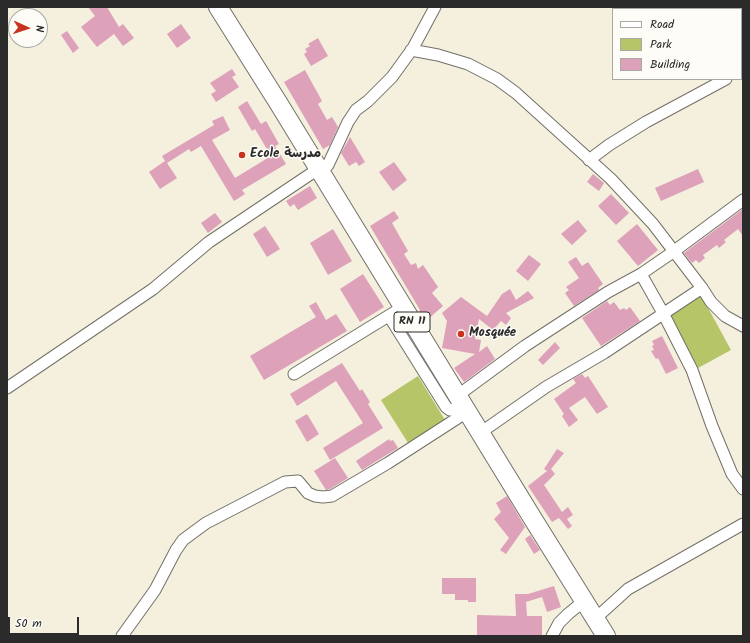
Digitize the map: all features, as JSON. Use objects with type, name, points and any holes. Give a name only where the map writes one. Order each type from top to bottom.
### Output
[{"type":"main road","name":"RN 11","points":[[218,7],[319,171],[396,312],[462,404],[606,636]]},
{"type":"street","points":[[7,388],[153,289],[209,242],[328,165],[348,122],[356,110],[368,101],[392,77],[411,50],[435,7]]},
{"type":"street","points":[[411,50],[454,59],[478,69],[498,79],[533,108],[611,179],[652,224],[702,288],[711,302],[725,316],[743,326]]},
{"type":"street","points":[[590,160],[609,145],[646,122],[724,80]]},
{"type":"street","points":[[122,636],[155,590],[176,550],[183,540],[206,523],[285,482],[298,481],[308,493],[315,496],[332,496],[388,463],[462,404],[525,346],[608,292],[641,274],[743,200]]},
{"type":"street","points":[[641,274],[692,370],[712,426],[732,474],[743,489]]},
{"type":"street","points":[[480,433],[546,387],[604,353],[702,288]]},
{"type":"street","points":[[294,374],[396,312]]},
{"type":"street","points":[[596,618],[628,589],[743,524]]},
{"type":"street","points":[[552,636],[559,623],[584,602]]},
{"type":"green space","points":[[701,295],[731,350],[698,368],[668,314]]},
{"type":"green space","points":[[418,376],[445,420],[408,443],[381,400]]},
{"type":"building","points":[[88,7],[107,7],[119,27],[123,24],[134,38],[123,46],[114,34],[97,47],[81,27],[95,16]]},
{"type":"building","points":[[181,24],[191,38],[177,48],[167,34]]},
{"type":"building","points":[[67,31],[79,48],[73,53],[61,35]]},
{"type":"building","points":[[318,38],[328,56],[311,66],[304,54],[307,52],[305,49],[310,46],[308,44]]},
{"type":"building","points":[[232,69],[236,75],[232,77],[239,87],[216,102],[211,94],[216,91],[210,83]]},
{"type":"building","points":[[305,70],[322,101],[318,104],[327,120],[332,117],[338,127],[330,145],[323,149],[284,82]]},
{"type":"building","points":[[247,101],[261,124],[266,121],[279,144],[275,146],[286,164],[242,190],[245,194],[234,201],[201,146],[191,152],[189,149],[167,163],[177,178],[160,189],[149,172],[165,161],[162,156],[214,125],[212,121],[223,116],[230,130],[212,140],[235,178],[271,156],[255,129],[252,131],[238,107]]},
{"type":"building","points":[[350,137],[365,162],[359,166],[356,162],[349,166],[341,153]]},
{"type":"building","points":[[394,162],[407,180],[393,191],[379,172]]},
{"type":"building","points":[[698,169],[704,182],[661,201],[655,188]]},
{"type":"building","points":[[593,174],[604,183],[599,191],[587,182]]},
{"type":"building","points":[[310,186],[317,198],[298,210],[294,204],[290,207],[286,201]]},
{"type":"building","points":[[611,194],[629,213],[616,225],[598,206]]},
{"type":"building","points":[[743,209],[743,236],[738,229],[724,240],[726,242],[719,248],[717,245],[703,255],[705,258],[699,263],[696,260],[692,263],[684,253]]},
{"type":"building","points":[[394,211],[399,218],[392,223],[408,251],[404,254],[411,265],[416,263],[418,269],[423,265],[438,287],[432,293],[443,306],[427,320],[419,311],[420,310],[370,226]]},
{"type":"building","points":[[215,213],[222,222],[208,233],[201,223]]},
{"type":"building","points":[[578,220],[587,231],[572,245],[561,234]]},
{"type":"building","points":[[637,224],[658,250],[638,266],[617,241]]},
{"type":"building","points":[[265,226],[280,249],[267,257],[253,234]]},
{"type":"building","points":[[333,229],[352,261],[328,275],[310,243]]},
{"type":"building","points":[[529,255],[541,264],[528,281],[516,271]]},
{"type":"building","points":[[576,257],[582,266],[588,262],[603,284],[598,288],[599,290],[574,306],[565,293],[569,290],[566,287],[579,278],[568,262]]},
{"type":"building","points":[[363,274],[384,307],[360,322],[340,289]]},
{"type":"building","points":[[510,289],[516,300],[528,291],[534,298],[506,313],[511,318],[506,325],[501,321],[493,330],[479,319],[475,339],[481,340],[479,352],[487,346],[495,359],[464,382],[454,368],[475,354],[442,348],[447,321],[442,313],[461,297],[487,316],[502,294]]},
{"type":"building","points":[[607,301],[610,305],[614,302],[620,310],[624,308],[626,310],[630,307],[640,321],[601,346],[582,318]]},
{"type":"building","points":[[316,302],[326,320],[336,314],[347,331],[264,380],[250,356],[316,317],[309,306]]},
{"type":"building","points":[[662,336],[678,368],[666,374],[658,358],[656,359],[651,351],[654,350],[652,341]]},
{"type":"building","points":[[555,342],[560,348],[543,365],[538,360]]},
{"type":"building","points":[[342,363],[360,391],[362,389],[370,402],[368,404],[383,428],[330,460],[323,448],[363,423],[336,381],[297,406],[290,394]]},
{"type":"building","points":[[582,374],[585,378],[588,376],[608,407],[597,414],[585,397],[569,408],[578,420],[569,427],[562,416],[564,414],[554,399],[576,383],[573,379]]},
{"type":"building","points":[[307,414],[319,434],[307,442],[295,421]]},
{"type":"building","points":[[389,439],[390,441],[393,440],[398,448],[362,470],[356,461]]},
{"type":"building","points":[[557,449],[564,453],[551,469],[555,474],[544,485],[562,512],[568,507],[573,515],[567,519],[572,526],[568,529],[559,518],[552,522],[528,486],[547,471],[544,469]]},
{"type":"building","points":[[335,458],[348,478],[326,490],[314,471]]},
{"type":"building","points":[[507,496],[525,527],[506,554],[500,550],[509,538],[494,519],[501,512],[496,503]]},
{"type":"building","points":[[530,535],[540,550],[534,554],[525,539]]},
{"type":"building","points":[[442,578],[476,578],[476,602],[468,602],[468,600],[455,600],[455,594],[442,594]]},
{"type":"building","points":[[554,586],[561,607],[547,612],[542,597],[526,602],[527,616],[542,616],[542,636],[477,636],[477,615],[516,616],[515,594],[528,594]]},
{"type":"place","name":"Ecole مدرسة","points":[[242,155]]},
{"type":"place","name":"Mosquée","points":[[461,334]]}]
